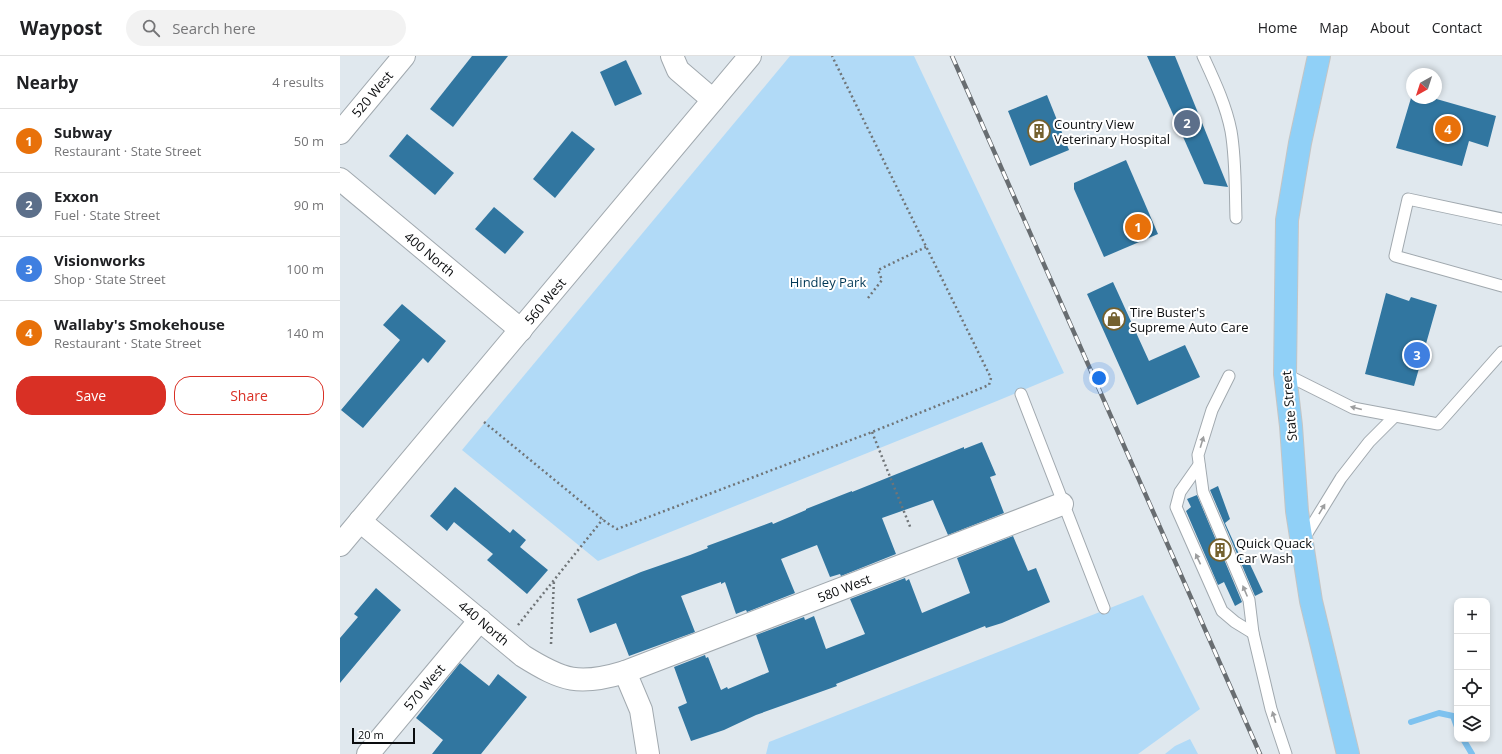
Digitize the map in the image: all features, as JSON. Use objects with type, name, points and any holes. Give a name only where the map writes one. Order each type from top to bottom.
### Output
[{"type":"main road","name":"State Street","points":[[1319,56],[1300,143],[1287,220],[1285,374],[1297,511],[1311,601],[1348,754]]},
{"type":"street","name":"520 West","points":[[340,133],[404,56]]},
{"type":"street","points":[[672,56],[678,70],[713,100]]},
{"type":"street","name":"560 West","points":[[340,545],[750,56]]},
{"type":"street","name":"400 North","points":[[340,179],[521,330]]},
{"type":"street","name":"580 West","points":[[625,672],[1062,504]]},
{"type":"street","name":"440 North","points":[[360,521],[523,656],[545,670],[565,678],[594,680],[625,672]]},
{"type":"street","name":"570 West","points":[[368,754],[480,620]]},
{"type":"street","points":[[625,672],[641,710],[648,754]]},
{"type":"lane","points":[[1203,56],[1219,91],[1231,131],[1235,176],[1236,218]]},
{"type":"lane","points":[[1502,219],[1408,199],[1395,256],[1502,286]]},
{"type":"lane","points":[[1285,374],[1353,408],[1375,411],[1394,417],[1438,424],[1502,352]]},
{"type":"lane","points":[[1229,376],[1212,410],[1198,455],[1203,492],[1249,600],[1253,633],[1271,709],[1286,754]]},
{"type":"lane","points":[[1021,394],[1062,504],[1104,608]]},
{"type":"lane","points":[[1302,542],[1341,478],[1369,442],[1394,417]]},
{"type":"lane","points":[[1199,465],[1180,492],[1176,507],[1222,611],[1235,622],[1253,633]]},
{"type":"path","points":[[484,422],[617,529],[872,432],[989,385],[991,378],[832,56]]},
{"type":"path","points":[[868,298],[882,280],[878,270],[926,247]]},
{"type":"path","points":[[872,432],[911,529]]},
{"type":"path","points":[[514,630],[603,519]]},
{"type":"path","points":[[551,644],[554,579]]},
{"type":"green space","name":"Hindley Park","points":[[790,56],[914,56],[1064,373],[598,561],[462,450]]},
{"type":"green space","points":[[1143,595],[1200,709],[1138,754],[766,754],[769,742]]},
{"type":"green space","points":[[1190,739],[1198,754],[1165,754],[1175,746]]},
{"type":"building","points":[[472,56],[508,56],[453,127],[430,109]]},
{"type":"building","points":[[1147,56],[1175,56],[1228,187],[1204,184]]},
{"type":"building","points":[[626,60],[642,94],[615,106],[600,72]]},
{"type":"building","name":"Country View Veterinary Hospital","points":[[1047,95],[1069,150],[1030,166],[1008,111]]},
{"type":"building","points":[[1442,101],[1496,116],[1488,147],[1469,141],[1462,166],[1396,148],[1409,104],[1442,104]]},
{"type":"building","points":[[572,131],[595,149],[555,198],[533,179]]},
{"type":"building","points":[[407,134],[454,173],[435,195],[389,156]]},
{"type":"building","points":[[1126,160],[1158,234],[1104,257],[1074,189],[1074,183]]},
{"type":"building","points":[[494,207],[524,232],[505,254],[475,229]]},
{"type":"building","name":"Tire Buster's Supreme Auto Care","points":[[1113,282],[1149,361],[1185,345],[1200,377],[1137,405],[1087,294]]},
{"type":"building","points":[[1386,293],[1409,301],[1411,297],[1437,305],[1414,386],[1365,374]]},
{"type":"building","points":[[402,304],[446,341],[428,363],[423,358],[363,428],[341,410],[400,340],[383,325]]},
{"type":"building","points":[[982,442],[996,475],[990,477],[1004,513],[948,535],[933,500],[882,518],[896,554],[841,576],[840,574],[830,577],[817,545],[781,559],[795,593],[747,612],[746,610],[736,614],[725,582],[721,584],[721,582],[681,596],[695,632],[629,656],[616,623],[590,633],[577,599],[641,572],[708,548],[707,546],[772,522],[773,524],[806,509],[964,447],[964,449]]},
{"type":"building","points":[[1218,486],[1230,519],[1225,523],[1243,563],[1248,560],[1263,592],[1255,596],[1210,490]]},
{"type":"building","points":[[455,487],[510,533],[513,529],[526,540],[520,547],[548,570],[527,594],[487,560],[493,554],[454,522],[447,531],[430,516]]},
{"type":"building","points":[[1197,495],[1242,602],[1235,606],[1224,582],[1218,585],[1186,511],[1191,507],[1187,499]]},
{"type":"building","points":[[1013,536],[1028,571],[1036,568],[1050,602],[1002,623],[986,628],[985,626],[836,684],[837,686],[756,715],[724,730],[691,741],[678,707],[687,703],[674,667],[705,655],[706,658],[708,657],[721,690],[727,687],[728,689],[769,672],[756,635],[804,617],[805,620],[814,616],[826,649],[865,634],[850,599],[905,578],[906,581],[909,579],[922,613],[970,593],[957,558]]},
{"type":"building","points":[[376,588],[401,610],[340,683],[340,638],[358,617],[354,614]]},
{"type":"building","points":[[460,663],[489,686],[498,674],[527,697],[481,754],[432,754],[443,740],[416,718]]},
{"type":"waterway","points":[[1411,722],[1439,713],[1453,716],[1454,719]]},
{"type":"waterway","points":[[1465,742],[1472,754]]},
{"type":"railway","points":[[952,56],[1260,754]]},
{"type":"place","name":"Exxon","points":[[1187,123]]},
{"type":"place","name":"Wallaby's Smokehouse","points":[[1448,129]]},
{"type":"place","name":"Country View Veterinary Hospital","points":[[1039,131]]},
{"type":"place","name":"Subway","points":[[1138,227]]},
{"type":"place","name":"Tire Buster's Supreme Auto Care","points":[[1114,319]]},
{"type":"place","name":"Visionworks","points":[[1417,355]]},
{"type":"place","name":"Quick Quack Car Wash","points":[[1220,550]]}]
